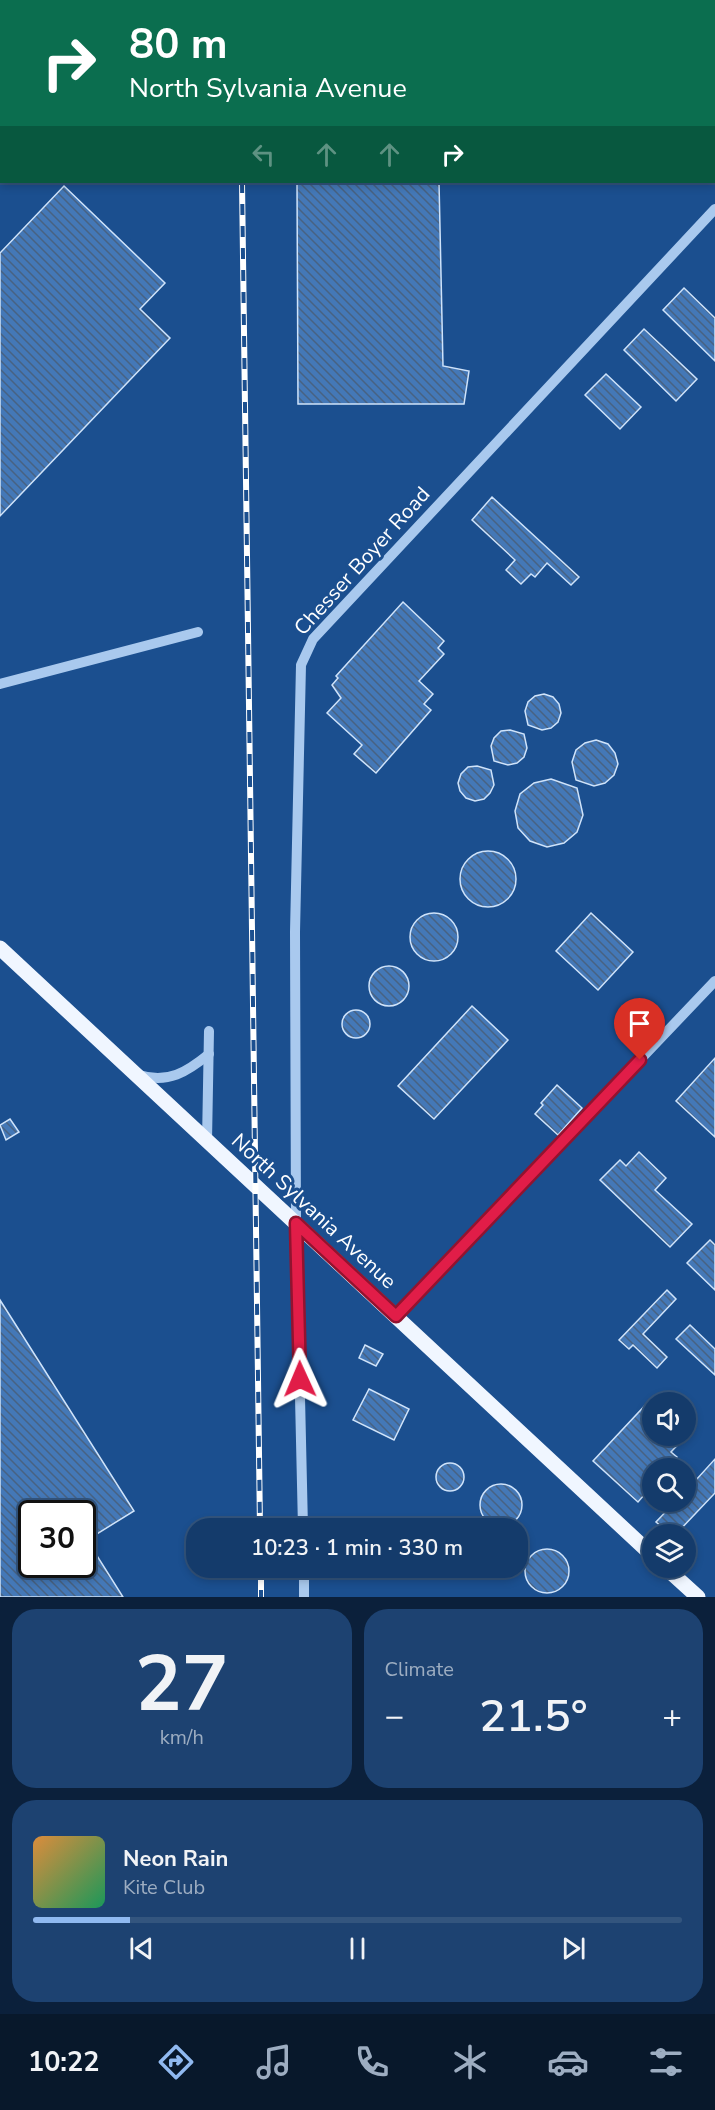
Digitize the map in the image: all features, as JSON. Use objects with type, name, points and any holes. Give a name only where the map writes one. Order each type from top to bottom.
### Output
[{"type":"main road","name":"North Sylvania Avenue","points":[[0,948],[642,1546]]},
{"type":"main road","points":[[677,1578],[698,1597]]},
{"type":"street","name":"Chesser Boyer Road","points":[[303,1518],[296,1223],[295,932],[301,665],[314,639],[715,209]]},
{"type":"street","points":[[0,684],[198,632]]},
{"type":"street","points":[[396,1316],[715,981]]},
{"type":"street","points":[[207,1141],[209,1032]]},
{"type":"street","points":[[135,1074],[150,1078],[169,1078],[188,1071],[209,1054]]},
{"type":"street","points":[[304,1578],[304,1597]]},
{"type":"building","points":[[297,183],[439,183],[443,366],[469,371],[464,404],[298,404]]},
{"type":"building","points":[[64,186],[165,283],[140,309],[170,338],[0,516],[0,253]]},
{"type":"building","points":[[684,288],[715,318],[715,361],[663,310]]},
{"type":"building","points":[[644,329],[697,379],[676,401],[624,350]]},
{"type":"building","points":[[606,374],[641,407],[620,429],[585,395]]},
{"type":"building","points":[[492,497],[579,577],[571,585],[547,563],[535,577],[531,574],[521,584],[506,570],[515,560],[472,520]]},
{"type":"building","points":[[403,602],[444,641],[438,648],[444,654],[419,681],[433,694],[424,704],[431,710],[376,773],[354,754],[362,745],[327,713],[341,698],[332,685],[338,678],[336,676]]},
{"type":"building","points":[[544,694],[553,697],[559,704],[561,713],[558,722],[551,728],[542,730],[528,725],[525,711],[528,702],[535,696]]},
{"type":"building","points":[[510,730],[524,734],[527,748],[524,757],[517,763],[508,765],[494,761],[491,746],[494,738],[501,731]]},
{"type":"building","points":[[596,740],[608,744],[615,753],[618,764],[614,775],[605,783],[594,786],[576,780],[572,762],[576,750],[585,743]]},
{"type":"building","points":[[477,766],[491,770],[494,785],[484,799],[475,801],[466,798],[460,791],[458,783],[461,774],[468,767]]},
{"type":"building","points":[[551,779],[577,788],[583,815],[577,832],[564,843],[547,847],[530,841],[518,828],[515,811],[520,794],[534,783]]},
{"type":"building","points":[[488,851],[499,853],[508,859],[514,868],[516,879],[514,890],[508,899],[499,905],[488,907],[477,905],[468,899],[462,890],[460,879],[462,868],[468,859],[477,853]]},
{"type":"building","points":[[434,913],[451,920],[458,937],[451,954],[434,961],[417,954],[410,937],[417,920]]},
{"type":"building","points":[[591,913],[633,952],[598,990],[556,951]]},
{"type":"building","points":[[389,966],[397,967],[403,972],[408,978],[408,994],[403,1000],[397,1005],[389,1006],[381,1005],[375,1000],[370,994],[369,986],[370,978],[375,972],[381,967]]},
{"type":"building","points":[[472,1006],[508,1040],[434,1119],[398,1086]]},
{"type":"building","points":[[356,1010],[366,1014],[370,1024],[366,1034],[356,1038],[346,1034],[342,1024],[346,1014]]},
{"type":"building","points":[[715,1058],[715,1137],[676,1101]]},
{"type":"building","points":[[557,1085],[582,1108],[558,1135],[535,1114],[543,1105],[541,1103]]},
{"type":"building","points":[[10,1119],[19,1132],[6,1140],[0,1125]]},
{"type":"building","points":[[639,1152],[666,1178],[655,1190],[692,1224],[670,1247],[600,1180],[620,1160],[626,1166]]},
{"type":"building","points":[[710,1240],[715,1245],[715,1290],[687,1263]]},
{"type":"building","points":[[667,1290],[676,1299],[643,1334],[667,1357],[657,1368],[633,1345],[629,1349],[619,1340]]},
{"type":"building","points":[[0,1300],[134,1511],[96,1534],[96,1500],[18,1500],[18,1578],[96,1578],[96,1554],[123,1597],[0,1597]]},
{"type":"building","points":[[690,1325],[715,1349],[715,1375],[676,1339]]},
{"type":"building","points":[[365,1345],[383,1354],[376,1366],[359,1358]]},
{"type":"building","points":[[369,1389],[409,1409],[394,1440],[353,1420]]},
{"type":"building","points":[[642,1409],[642,1446],[677,1446],[671,1452],[676,1458],[642,1458],[642,1497],[638,1502],[593,1461]]},
{"type":"building","points":[[715,1459],[715,1493],[686,1524],[658,1524],[656,1522],[666,1512],[696,1512],[696,1480]]},
{"type":"building","points":[[450,1463],[460,1467],[464,1477],[460,1487],[450,1491],[440,1487],[436,1477],[440,1467]]},
{"type":"building","points":[[493,1485],[509,1485],[521,1497],[521,1513],[517,1518],[485,1518],[481,1513],[481,1497]]},
{"type":"building","points":[[547,1549],[555,1551],[567,1563],[569,1571],[567,1579],[555,1591],[547,1593],[539,1591],[527,1579],[528,1562],[539,1551]]},
{"type":"railway","points":[[242,183],[260,1518]]},
{"type":"railway","points":[[261,1578],[261,1597]]},
{"type":"route","points":[[300,1379],[296,1223],[396,1316],[640,1060]]}]
